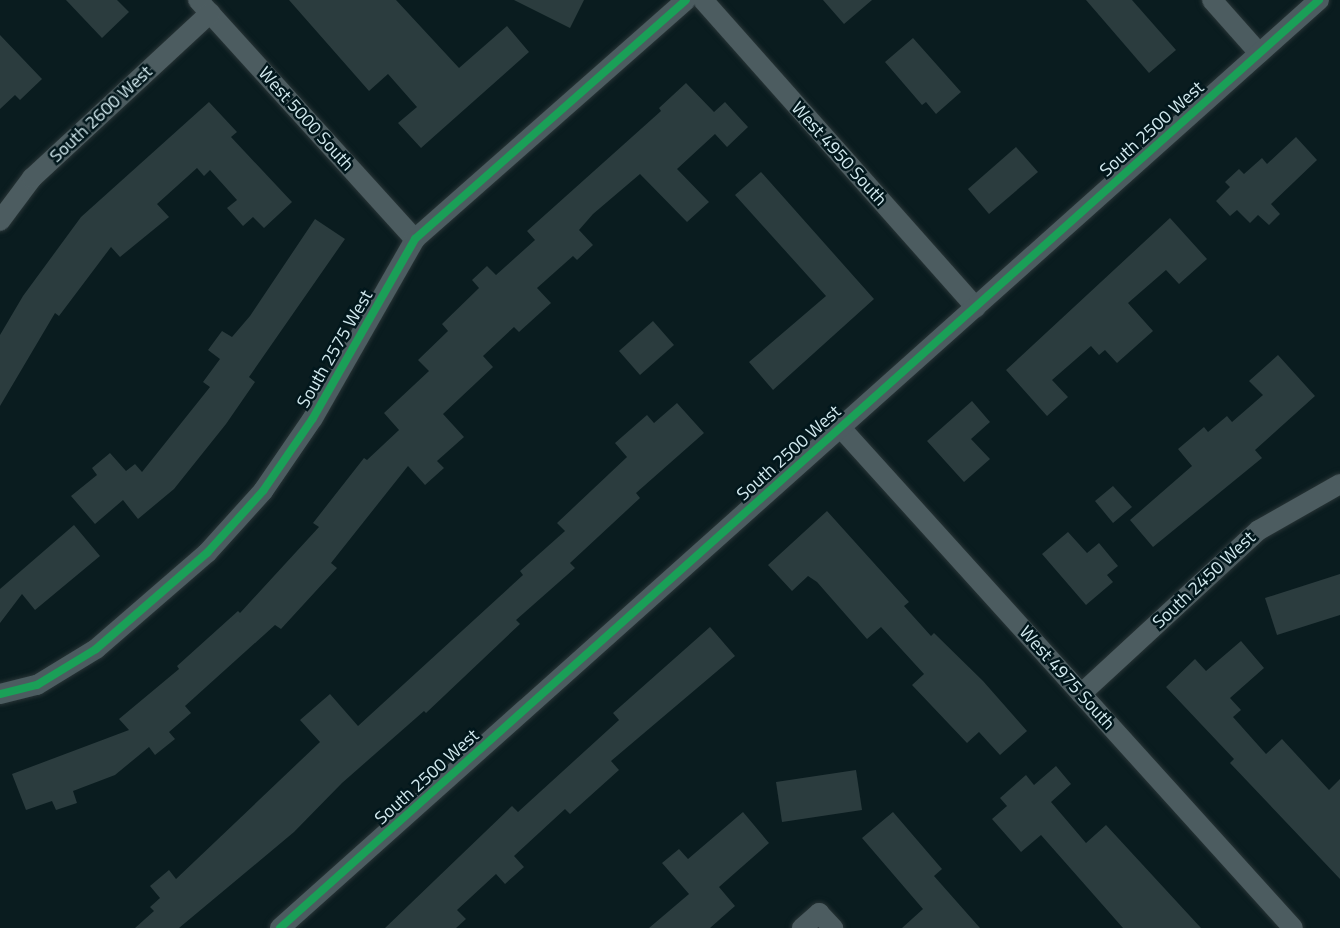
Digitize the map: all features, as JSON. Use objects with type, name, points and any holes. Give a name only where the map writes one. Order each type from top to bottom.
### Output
[{"type":"street","name":"South 2575 West","points":[[0,694],[37,685],[96,650],[207,553],[263,491],[313,418],[415,239],[686,0]]},
{"type":"street","name":"West 4950 South","points":[[703,0],[976,307]]},
{"type":"street","points":[[1212,0],[1259,53]]},
{"type":"street","name":"South 2500 West","points":[[280,928],[1319,0]]},
{"type":"street","name":"West 5000 South","points":[[204,7],[415,239]]},
{"type":"street","name":"South 2600 West","points":[[0,221],[32,178],[204,7]]},
{"type":"street","name":"West 4975 South","points":[[840,427],[1293,928]]},
{"type":"street","name":"South 2450 West","points":[[1081,694],[1259,530],[1340,484]]},
{"type":"street","points":[[802,928],[819,913],[833,928]]},
{"type":"building","points":[[66,0],[117,0],[129,12],[102,38]]},
{"type":"building","points":[[289,0],[396,0],[459,68],[507,26],[529,52],[421,148],[398,123],[417,107],[388,74],[369,91]]},
{"type":"building","points":[[514,0],[584,0],[570,28]]},
{"type":"building","points":[[823,0],[872,0],[844,24]]},
{"type":"building","points":[[1086,0],[1132,0],[1176,50],[1149,73]]},
{"type":"building","points":[[0,35],[42,79],[20,100],[15,95],[0,109]]},
{"type":"building","points":[[913,38],[961,92],[936,114],[926,102],[922,105],[885,62]]},
{"type":"building","points":[[686,83],[714,112],[725,102],[748,127],[727,147],[715,134],[677,169],[709,202],[687,222],[640,174],[593,214],[579,230],[593,245],[577,260],[573,256],[537,288],[551,303],[519,332],[514,327],[483,356],[493,367],[443,414],[464,437],[437,461],[444,468],[425,485],[408,466],[331,563],[337,568],[281,629],[275,625],[185,706],[191,713],[169,732],[175,739],[155,755],[149,747],[115,775],[73,791],[77,803],[56,810],[52,801],[26,810],[12,774],[129,730],[119,719],[179,669],[177,666],[238,611],[240,613],[319,527],[313,523],[364,458],[367,460],[399,430],[384,413],[429,371],[418,360],[448,331],[442,324],[479,288],[472,280],[487,266],[496,275],[535,240],[527,231],[661,111],[659,108]]},
{"type":"building","points":[[209,102],[237,132],[231,137],[292,202],[264,228],[253,217],[243,226],[227,208],[237,200],[210,170],[204,176],[197,168],[157,204],[169,217],[120,257],[111,247],[59,316],[55,313],[0,406],[0,335],[23,296],[81,217]]},
{"type":"building","points":[[1296,137],[1317,160],[1271,204],[1280,214],[1269,225],[1258,215],[1250,223],[1237,210],[1230,216],[1216,201],[1230,187],[1225,182],[1239,169],[1244,174],[1262,158],[1267,164]]},
{"type":"building","points":[[1016,147],[1038,172],[989,214],[968,189]]},
{"type":"building","points":[[761,172],[874,299],[773,390],[749,362],[826,296],[735,195]]},
{"type":"building","points":[[1170,218],[1207,259],[1179,284],[1166,270],[1128,303],[1153,331],[1117,363],[1105,350],[1099,355],[1091,346],[1052,380],[1068,397],[1047,416],[1006,370]]},
{"type":"building","points":[[315,219],[345,239],[249,377],[255,382],[226,424],[174,489],[138,519],[123,500],[95,524],[71,496],[97,475],[92,468],[110,453],[126,471],[135,464],[142,472],[210,387],[203,382],[220,359],[208,350],[222,331],[232,337],[250,316]]},
{"type":"building","points":[[653,321],[674,345],[640,375],[619,351]]},
{"type":"building","points":[[1278,355],[1315,396],[1255,450],[1262,458],[1153,547],[1130,520],[1192,466],[1178,449],[1204,427],[1208,432],[1227,416],[1232,422],[1263,395],[1249,381]]},
{"type":"building","points":[[972,401],[990,422],[971,439],[990,459],[964,482],[927,441]]},
{"type":"building","points":[[677,403],[704,433],[636,493],[640,498],[570,563],[575,568],[516,620],[520,624],[426,713],[424,711],[342,783],[294,832],[179,928],[135,928],[154,911],[150,907],[160,898],[150,886],[169,870],[176,879],[320,742],[300,720],[330,694],[358,726],[523,575],[520,571],[565,531],[557,523],[627,457],[615,443],[647,415],[654,423]]},
{"type":"building","points":[[1113,486],[1132,507],[1113,523],[1095,501]]},
{"type":"building","points":[[827,511],[909,602],[904,606],[931,636],[934,633],[983,681],[1027,731],[1000,755],[979,732],[967,743],[912,685],[924,674],[881,627],[867,639],[817,582],[808,576],[792,591],[768,565]]},
{"type":"building","points":[[74,525],[100,556],[35,610],[22,594],[0,623],[0,589]]},
{"type":"building","points":[[1068,532],[1087,553],[1099,543],[1118,566],[1107,575],[1113,582],[1086,605],[1042,554]]},
{"type":"building","points":[[1340,574],[1340,615],[1277,635],[1265,598]]},
{"type":"building","points":[[710,627],[735,656],[611,761],[619,770],[570,814],[565,809],[514,856],[524,867],[505,884],[496,874],[457,910],[466,919],[456,928],[385,928],[512,806],[518,812],[619,720],[613,713]]},
{"type":"building","points":[[1241,641],[1264,668],[1230,698],[1241,710],[1233,717],[1266,754],[1282,739],[1329,790],[1340,779],[1340,879],[1230,763],[1234,759],[1166,687],[1195,659],[1206,671]]},
{"type":"building","points":[[1056,766],[1071,784],[1051,802],[1086,843],[1106,825],[1201,928],[1123,928],[1041,835],[1021,852],[992,819],[1007,806],[1000,798],[1026,775],[1034,785]]},
{"type":"building","points":[[856,770],[862,810],[782,822],[776,782]]},
{"type":"building","points":[[743,812],[769,843],[719,887],[735,906],[710,928],[649,928],[689,894],[662,863],[679,849],[688,859]]},
{"type":"building","points":[[893,812],[942,869],[934,876],[980,928],[902,928],[923,909],[862,838]]},
{"type":"cycle path","points":[[0,694],[37,685],[96,649],[207,553],[263,491],[313,418],[415,239],[686,0]]},
{"type":"cycle path","points":[[280,928],[1319,0]]}]
